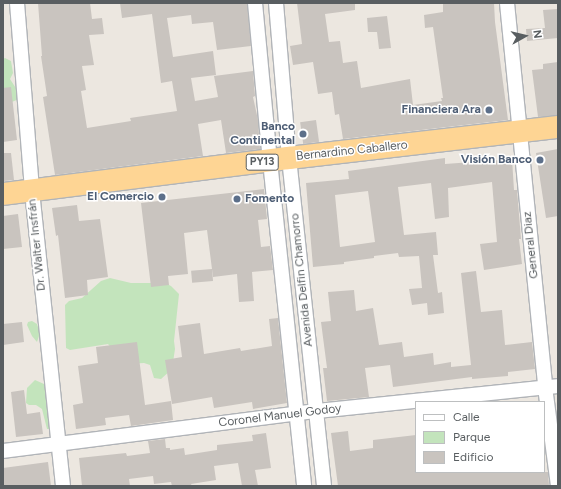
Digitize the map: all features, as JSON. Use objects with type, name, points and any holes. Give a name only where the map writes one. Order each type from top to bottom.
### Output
[{"type":"highway","name":"Bernardino Caballero","points":[[3,194],[279,159],[558,127]]},
{"type":"street","name":"Dr. Walter Insfrán","points":[[17,3],[32,191],[63,486]]},
{"type":"street","name":"Avenida Delfin Chamorro","points":[[255,3],[317,411],[324,486]]},
{"type":"street","name":"Avenida Delfin Chamorro","points":[[276,3],[279,159],[296,414],[304,486]]},
{"type":"street","name":"General Diaz","points":[[507,3],[520,132],[552,386],[558,486]]},
{"type":"street","name":"Coronel Manuel Godoy","points":[[3,451],[317,411],[552,386]]},
{"type":"green space","points":[[5,58],[11,61],[13,73],[10,79],[19,93],[19,99],[7,104],[3,102],[3,59]]},
{"type":"green space","points":[[110,278],[131,283],[165,283],[171,286],[179,294],[172,369],[161,379],[154,378],[150,365],[144,363],[125,364],[108,344],[70,350],[66,348],[65,305],[69,301],[82,298],[101,281]]},
{"type":"green space","points":[[32,321],[37,324],[40,333],[37,342],[32,336],[27,325],[28,322]]},
{"type":"green space","points":[[35,380],[44,384],[52,419],[50,429],[47,429],[42,409],[36,405],[29,405],[26,403],[27,388]]},
{"type":"building","points":[[38,3],[90,3],[92,19],[102,18],[104,34],[89,35],[94,65],[82,66],[86,90],[81,91],[87,128],[131,121],[130,118],[177,111],[172,81],[161,83],[152,14],[122,18],[120,3],[247,3],[251,46],[217,50],[213,22],[192,24],[191,15],[167,18],[173,57],[213,51],[216,75],[191,78],[195,101],[218,97],[214,76],[253,71],[255,96],[253,97],[258,120],[260,149],[226,153],[221,120],[198,124],[203,156],[55,175],[43,97],[47,96],[41,56]]},
{"type":"building","points":[[297,3],[355,3],[355,10],[325,14],[329,42],[340,41],[343,63],[357,61],[361,88],[410,79],[413,105],[442,101],[441,98],[443,98],[433,27],[425,28],[424,15],[443,12],[443,3],[494,3],[495,22],[508,120],[343,139],[339,114],[335,115],[332,92],[318,94],[313,62],[293,65],[290,46],[302,44]]},
{"type":"building","points":[[558,9],[558,38],[527,41],[526,29],[545,28],[543,10]]},
{"type":"building","points":[[387,16],[391,48],[379,49],[377,32],[368,32],[367,18]]},
{"type":"building","points":[[558,62],[558,115],[538,117],[532,70],[543,69],[543,64]]},
{"type":"building","points":[[11,87],[17,140],[3,142],[3,88]]},
{"type":"building","points":[[316,120],[319,142],[303,144],[300,122]]},
{"type":"building","points":[[558,149],[558,216],[546,218],[536,153]]},
{"type":"building","points":[[3,153],[11,153],[14,180],[3,181]]},
{"type":"building","points":[[445,158],[445,164],[512,159],[514,190],[517,190],[521,239],[519,239],[522,264],[484,270],[480,244],[497,242],[492,182],[448,188],[449,217],[435,219],[431,183],[398,187],[404,235],[436,232],[438,255],[433,255],[438,293],[442,292],[444,313],[428,315],[427,303],[412,305],[409,289],[422,288],[419,256],[399,257],[398,253],[344,262],[344,264],[313,267],[306,183],[349,179],[348,171]],"holes":[[[368,191],[375,242],[340,247],[335,195]]]},
{"type":"building","points":[[264,189],[267,219],[258,220],[261,247],[270,246],[273,270],[252,272],[254,301],[239,302],[237,274],[213,277],[207,230],[184,233],[188,274],[168,276],[169,285],[151,287],[141,203]]},
{"type":"building","points":[[77,205],[79,221],[100,219],[108,277],[87,280],[88,295],[65,298],[58,235],[56,236],[52,208]]},
{"type":"building","points":[[18,214],[22,247],[3,249],[3,216]]},
{"type":"building","points":[[212,269],[213,281],[192,283],[191,271]]},
{"type":"building","points":[[476,271],[481,312],[502,310],[505,345],[532,342],[535,369],[508,372],[508,376],[472,379],[472,377],[393,387],[390,365],[365,368],[369,397],[327,401],[323,368],[327,368],[321,322],[331,321],[328,292],[354,290],[356,311],[373,308],[379,345],[402,342],[404,357],[433,353],[434,365],[451,362],[451,367],[471,365],[461,273]]},
{"type":"building","points":[[278,318],[287,403],[253,409],[252,402],[214,408],[212,397],[172,404],[165,360],[182,357],[178,326],[200,323],[204,354],[240,348],[241,351],[272,346],[269,319]]},
{"type":"building","points":[[22,322],[24,342],[3,345],[3,324]]},
{"type":"building","points":[[137,342],[145,405],[171,401],[173,420],[131,426],[129,415],[105,418],[106,425],[76,429],[73,405],[83,403],[78,366],[98,363],[96,347]]},
{"type":"building","points":[[24,390],[27,414],[40,412],[43,434],[16,437],[11,392]]},
{"type":"building","points":[[348,431],[350,451],[373,448],[373,440],[415,435],[415,473],[548,472],[549,486],[338,486],[331,433]]},
{"type":"building","points":[[266,433],[271,468],[255,470],[258,486],[242,486],[238,463],[214,466],[216,480],[191,484],[192,486],[172,486],[171,482],[154,484],[153,476],[129,479],[130,486],[82,486],[79,458],[126,453],[127,456],[150,453],[148,441],[165,439],[166,448],[170,448],[170,450],[184,448],[185,455],[217,450],[217,445],[253,441],[252,435]]},
{"type":"building","points":[[48,462],[51,486],[3,486],[3,468]]},
{"type":"place","name":"Financiera Ara","points":[[489,110]]},
{"type":"place","name":"Banco Continental","points":[[303,134]]},
{"type":"place","name":"Visión Banco","points":[[540,160]]},
{"type":"place","name":"El Comercio","points":[[162,197]]},
{"type":"place","name":"Fomento","points":[[237,199]]}]
